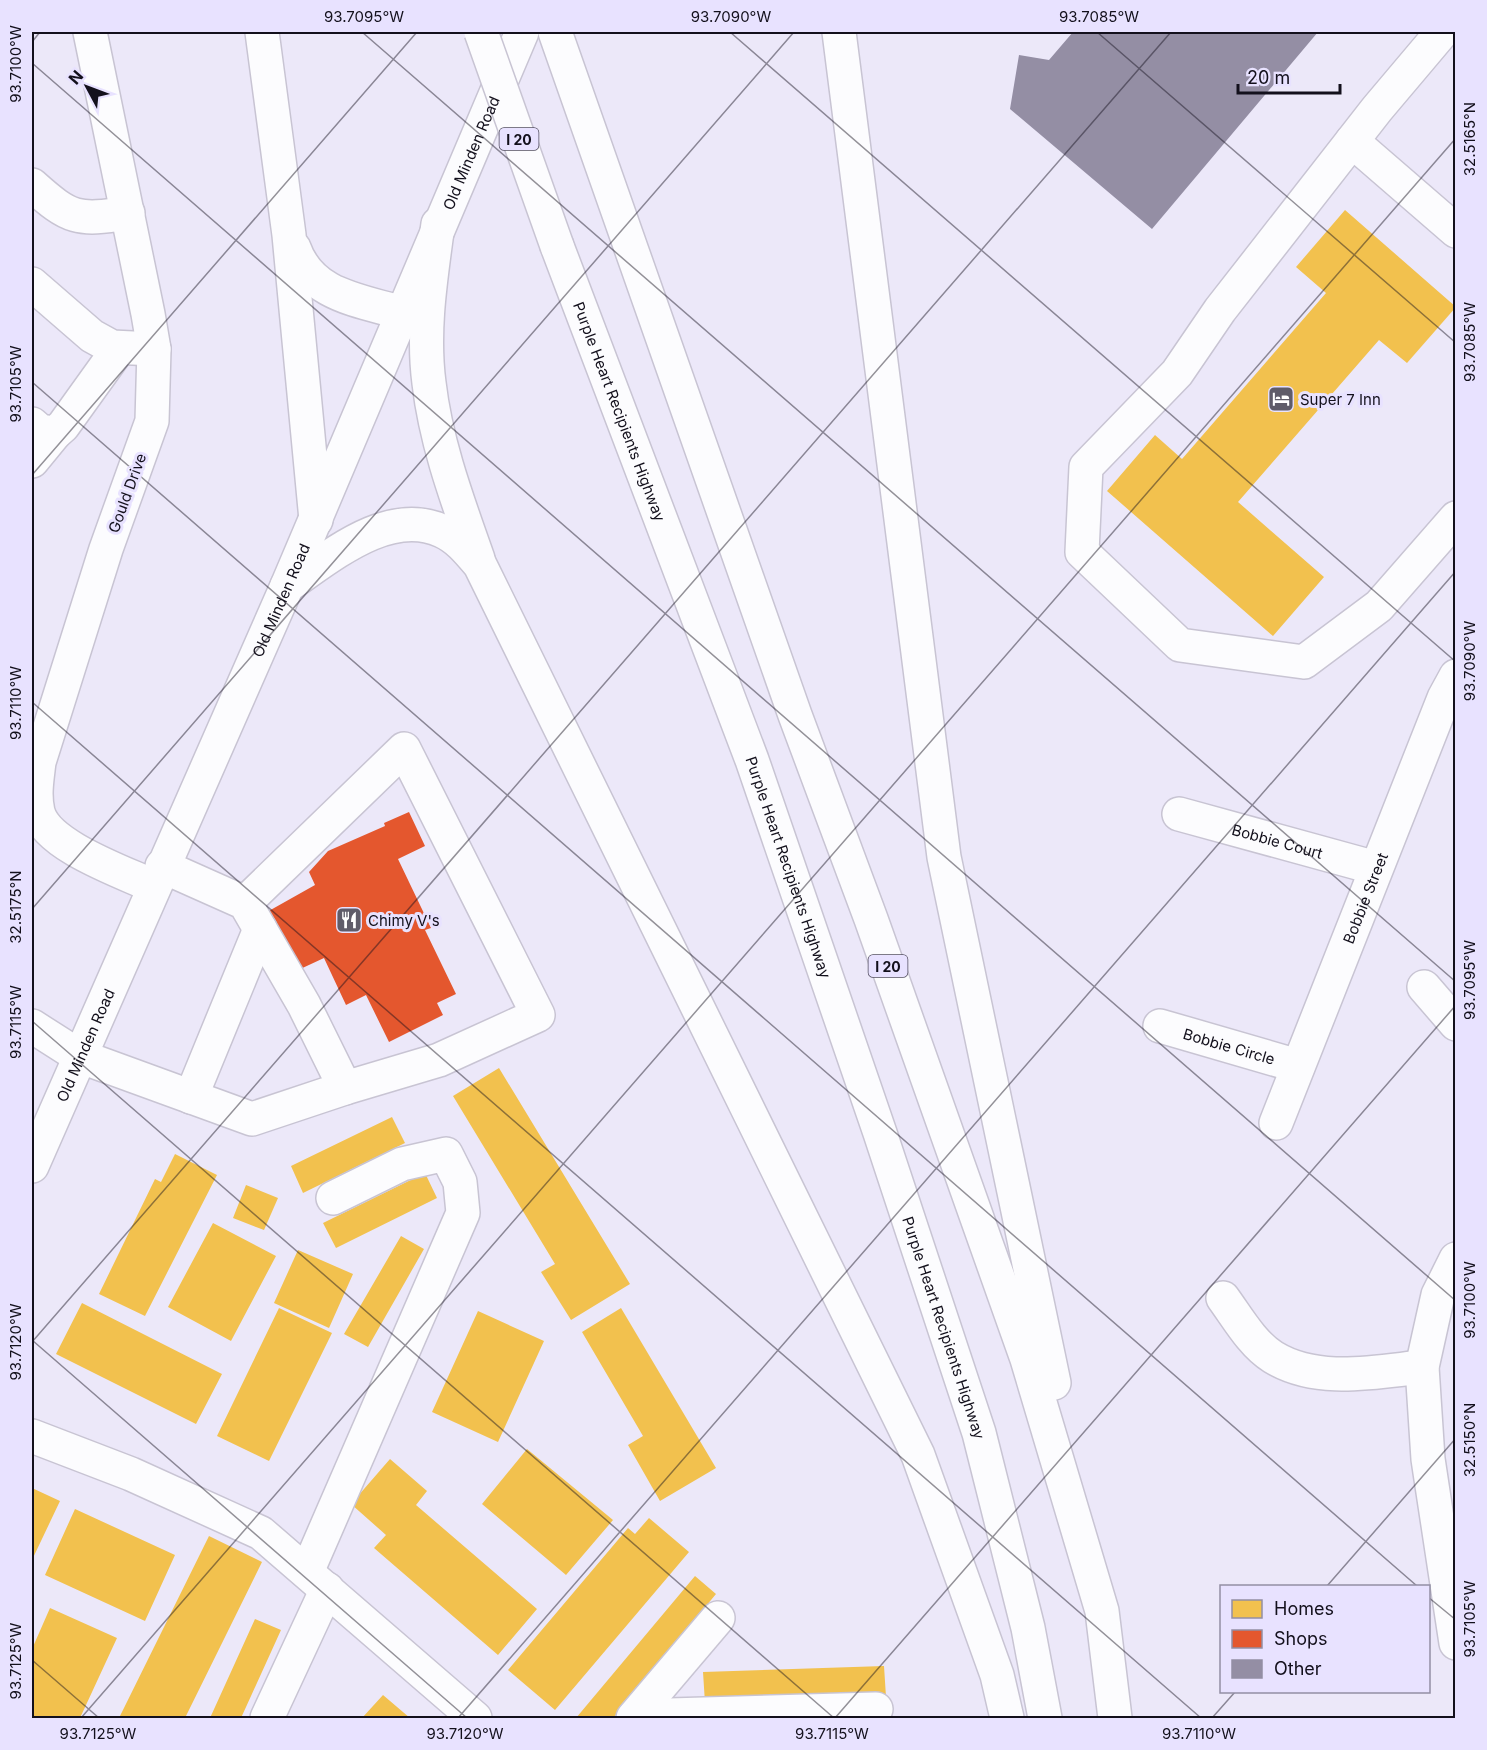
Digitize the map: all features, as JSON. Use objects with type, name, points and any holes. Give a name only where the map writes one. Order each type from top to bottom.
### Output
[{"type":"main road","name":"Gould Drive","points":[[90,32],[154,349],[152,421],[106,549],[39,762],[35,790],[35,814],[71,847],[157,876],[252,916]]},
{"type":"main road","points":[[262,32],[289,235],[316,519]]},
{"type":"main road","name":"Purple Heart Recipients Highway","points":[[481,32],[557,246],[752,760],[902,1200],[979,1432],[1028,1628],[1045,1719]]},
{"type":"main road","name":"Old Minden Road","points":[[32,1166],[157,876],[316,519],[438,224],[522,32]]},
{"type":"main road","name":"I 20","points":[[555,32],[795,715],[871,919],[1023,1348],[1102,1611],[1115,1719]]},
{"type":"main road","points":[[839,32],[944,857],[1102,1611]]},
{"type":"main road","points":[[1442,32],[1352,141],[1220,310],[1177,373],[1086,467],[1082,552],[1180,645],[1304,662],[1379,606],[1455,518]]},
{"type":"main road","points":[[1352,141],[1455,231]]},
{"type":"main road","points":[[32,185],[53,204],[73,216],[91,219],[128,213]]},
{"type":"main road","points":[[438,224],[427,307],[428,382],[451,481],[480,565],[918,1455],[997,1675],[1007,1719]]},
{"type":"main road","points":[[289,235],[300,265],[315,281],[334,292],[402,313]]},
{"type":"main road","points":[[32,284],[92,336],[112,347],[154,349]]},
{"type":"main road","points":[[32,461],[43,429],[63,426],[119,348]]},
{"type":"main road","points":[[287,586],[366,534],[394,527],[421,526],[441,531],[461,544],[480,565]]},
{"type":"main road","name":"Bobbie Street","points":[[1276,1123],[1444,698],[1455,676]]},
{"type":"main road","points":[[32,1026],[79,1056],[191,1097],[252,1119],[439,1060],[538,1015],[404,749],[252,916],[191,1097]]},
{"type":"main road","name":"Bobbie Court","points":[[1179,814],[1377,868]]},
{"type":"main road","points":[[252,916],[304,1005],[345,1088]]},
{"type":"main road","points":[[1424,987],[1455,1024]]},
{"type":"main road","name":"Bobbie Circle","points":[[1160,1026],[1298,1066]]},
{"type":"main road","points":[[267,1719],[317,1580],[463,1213],[460,1182],[446,1154],[402,1164],[333,1198]]},
{"type":"main road","points":[[1455,1259],[1438,1295],[1422,1367],[1428,1459],[1455,1643]]},
{"type":"main road","points":[[1222,1298],[1249,1333],[1272,1356],[1302,1369],[1347,1374],[1422,1367]]},
{"type":"main road","points":[[32,1436],[130,1474],[261,1533],[476,1719]]},
{"type":"main road","points":[[634,1717],[718,1618]]},
{"type":"main road","points":[[634,1717],[876,1709]]},
{"type":"building: Homes","name":"Super 7 Inn","points":[[1345,210],[1456,307],[1407,363],[1379,340],[1238,502],[1324,577],[1273,636],[1107,491],[1155,435],[1182,459],[1326,293],[1296,267]]},
{"type":"building: Homes","points":[[499,1068],[630,1284],[571,1320],[541,1272],[555,1264],[453,1096]]},
{"type":"building: Homes","points":[[392,1117],[405,1143],[303,1193],[291,1166]]},
{"type":"building: Homes","points":[[175,1154],[217,1175],[145,1316],[99,1294],[155,1179],[161,1182]]},
{"type":"building: Homes","points":[[425,1173],[437,1198],[336,1248],[323,1223]]},
{"type":"building: Homes","points":[[246,1185],[278,1198],[264,1230],[233,1218]]},
{"type":"building: Homes","points":[[213,1223],[276,1256],[231,1341],[168,1307]]},
{"type":"building: Homes","points":[[401,1236],[424,1249],[368,1347],[344,1334]]},
{"type":"building: Homes","points":[[298,1250],[353,1274],[329,1328],[274,1303]]},
{"type":"building: Homes","points":[[82,1303],[222,1374],[196,1424],[56,1354]]},
{"type":"building: Homes","points":[[279,1308],[332,1333],[269,1461],[217,1436]]},
{"type":"building: Homes","points":[[621,1308],[716,1468],[660,1501],[628,1445],[643,1436],[582,1332]]},
{"type":"building: Homes","points":[[478,1311],[544,1341],[498,1442],[432,1412]]},
{"type":"building: Homes","points":[[527,1449],[613,1520],[566,1575],[482,1504]]},
{"type":"building: Homes","points":[[390,1459],[427,1491],[416,1505],[537,1609],[498,1655],[374,1548],[386,1535],[351,1504]]},
{"type":"building: Homes","points":[[32,1488],[60,1501],[32,1560]]},
{"type":"building: Homes","points":[[75,1509],[175,1555],[145,1621],[45,1575]]},
{"type":"building: Homes","points":[[649,1518],[689,1552],[555,1710],[508,1670],[628,1528],[635,1534]]},
{"type":"building: Homes","points":[[209,1536],[262,1562],[185,1718],[119,1718]]},
{"type":"building: Homes","points":[[695,1576],[716,1594],[613,1718],[576,1718]]},
{"type":"building: Homes","points":[[50,1608],[117,1638],[80,1718],[32,1718],[32,1649]]},
{"type":"building: Homes","points":[[255,1619],[281,1630],[241,1718],[210,1718]]},
{"type":"building: Homes","points":[[884,1666],[886,1697],[705,1703],[703,1672]]},
{"type":"building: Homes","points":[[383,1695],[410,1718],[362,1718]]},
{"type":"building: Shops","name":"Chimy V's","points":[[409,812],[425,846],[398,859],[431,928],[425,930],[456,994],[437,1003],[443,1015],[389,1042],[366,995],[346,1005],[324,958],[296,971],[267,912],[315,885],[309,872],[328,851],[385,826],[384,823]]},
{"type":"building: Other","points":[[1073,32],[1318,32],[1152,229],[1010,109],[1019,55],[1049,60]]},
{"type":"place","name":"Super 7 Inn","points":[[1281,399]]},
{"type":"place","name":"Chimy V's","points":[[349,920]]}]
